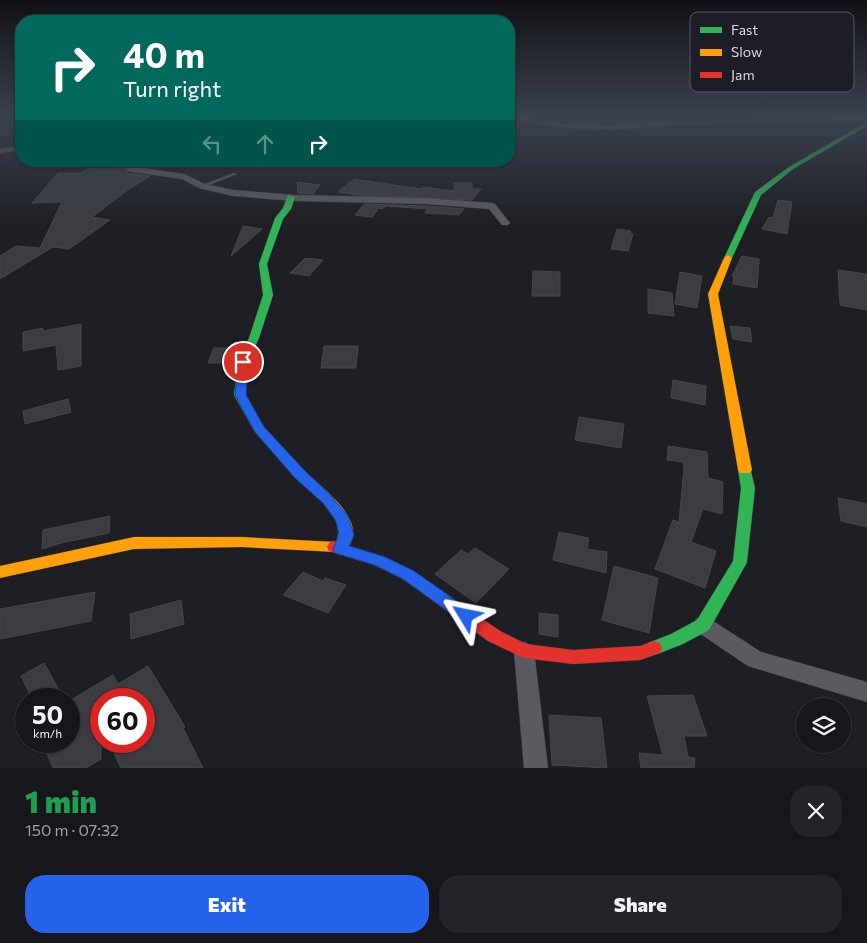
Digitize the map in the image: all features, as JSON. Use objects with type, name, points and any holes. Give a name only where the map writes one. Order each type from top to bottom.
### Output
[{"type":"main road","points":[[0,572],[134,544],[241,542],[334,547],[380,561],[408,575],[494,636],[524,651],[573,657],[640,653],[677,639],[703,625],[740,562],[748,488],[713,294],[758,194],[791,168],[816,153]]},
{"type":"main road","points":[[291,197],[287,209],[279,218],[263,264],[268,295],[254,338],[243,362],[240,395],[259,429],[300,475],[328,500],[343,519],[346,535],[340,549]]},
{"type":"street","points":[[132,167],[130,169],[184,177],[202,186],[233,192],[291,197],[427,201],[492,206],[505,223]]},
{"type":"street","points":[[703,625],[755,660],[867,692]]},
{"type":"street","points":[[524,651],[536,768]]},
{"type":"lane","points":[[202,186],[235,174]]},
{"type":"building","points":[[91,167],[118,167],[125,168],[127,173],[150,176],[129,189],[92,217],[110,220],[69,249],[53,247],[0,279],[0,256],[16,246],[40,248],[62,202],[32,203],[58,173],[80,173]]},
{"type":"building","points":[[354,179],[422,189],[423,187],[454,191],[454,183],[472,183],[472,189],[481,189],[472,200],[358,195],[338,192]]},
{"type":"building","points":[[297,182],[320,185],[313,194],[298,193]]},
{"type":"building","points":[[778,200],[792,202],[787,234],[762,229],[769,217],[773,218]]},
{"type":"building","points":[[364,204],[464,209],[459,215],[425,213],[428,209],[386,206],[382,209],[379,208],[372,217],[355,215]]},
{"type":"building","points":[[243,226],[262,229],[231,256]]},
{"type":"building","points":[[617,229],[631,231],[630,233],[633,234],[628,251],[611,249]]},
{"type":"building","points":[[742,256],[759,259],[757,288],[733,284],[734,276],[732,276]]},
{"type":"building","points":[[305,258],[323,260],[309,276],[290,273]]},
{"type":"building","points":[[838,270],[867,274],[867,310],[840,305]]},
{"type":"building","points":[[533,271],[560,272],[560,296],[532,296]]},
{"type":"building","points":[[680,272],[702,276],[697,308],[675,304]]},
{"type":"building","points":[[648,289],[672,293],[674,316],[648,313]]},
{"type":"building","points":[[81,324],[81,366],[58,370],[56,345],[23,351],[23,332],[43,328],[43,331]]},
{"type":"building","points":[[730,326],[750,328],[752,342],[733,339]]},
{"type":"building","points":[[324,346],[358,346],[356,368],[321,368]]},
{"type":"building","points":[[214,348],[236,348],[230,363],[208,363]]},
{"type":"building","points":[[673,380],[706,386],[705,405],[671,398]]},
{"type":"building","points":[[68,399],[71,412],[25,424],[23,411]]},
{"type":"building","points":[[579,417],[624,424],[621,448],[575,440]]},
{"type":"building","points":[[668,446],[707,452],[708,478],[723,482],[722,514],[703,509],[691,542],[716,551],[705,588],[655,569],[673,520],[679,522],[684,468],[683,462],[667,460]]},
{"type":"building","points":[[838,498],[867,504],[867,527],[841,521]]},
{"type":"building","points":[[110,516],[109,533],[42,549],[43,530]]},
{"type":"building","points":[[559,532],[589,538],[587,549],[607,552],[606,573],[553,560]]},
{"type":"building","points":[[475,548],[509,569],[476,603],[435,574],[461,550],[468,554]]},
{"type":"building","points":[[614,566],[658,578],[649,633],[602,620]]},
{"type":"building","points":[[303,572],[323,581],[325,578],[346,585],[328,613],[283,595]]},
{"type":"building","points":[[95,592],[91,621],[0,639],[0,609]]},
{"type":"building","points":[[181,600],[184,624],[131,639],[130,614]]},
{"type":"building","points":[[539,613],[558,615],[558,637],[539,634]]},
{"type":"building","points":[[44,663],[58,688],[27,688],[21,676]]},
{"type":"building","points":[[148,666],[185,727],[183,728],[203,768],[121,768],[114,753],[155,753],[155,688],[91,688],[113,675],[118,684]]},
{"type":"building","points":[[90,689],[90,753],[101,753],[101,759],[86,768],[53,768],[47,753],[80,753],[80,694]]},
{"type":"building","points":[[693,695],[707,736],[684,736],[688,757],[695,758],[694,768],[641,768],[639,753],[663,755],[647,696]]},
{"type":"building","points":[[549,715],[601,718],[607,768],[552,765]]},
{"type":"traffic: fast","points":[[728,258],[758,194],[791,168],[817,153]]},
{"type":"traffic: fast","points":[[291,197],[287,209],[279,218],[263,264],[268,295],[254,338],[243,362],[240,395],[259,429],[298,472]]},
{"type":"traffic: fast","points":[[654,648],[677,639],[703,625],[740,562],[748,488],[745,470]]},
{"type":"traffic: slow","points":[[728,258],[713,294],[745,470]]},
{"type":"traffic: slow","points":[[298,472],[328,500],[341,517],[345,525],[346,534],[340,549]]},
{"type":"traffic: slow","points":[[0,572],[134,543],[241,542],[334,547]]},
{"type":"traffic: jam","points":[[334,547],[379,561],[408,575],[494,636],[524,651],[573,657],[640,653],[654,648]]},
{"type":"route","points":[[243,362],[240,395],[259,429],[300,475],[328,500],[343,519],[346,535],[340,549],[380,561],[408,575],[466,616]]}]
